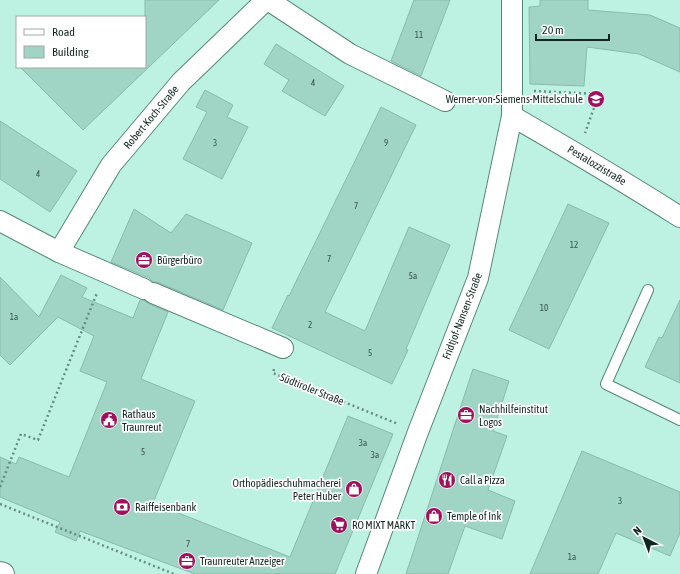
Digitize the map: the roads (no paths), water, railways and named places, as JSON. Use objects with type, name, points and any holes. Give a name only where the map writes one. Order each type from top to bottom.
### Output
[{"type":"main road","points":[[0,573],[4,574]]},
{"type":"street","name":"Robert-Koch-Straße","points":[[59,252],[111,165],[181,82],[267,0],[350,54],[445,101]]},
{"type":"street","name":"Fridtjof-Nansen-Straße","points":[[366,574],[418,432],[478,278],[512,116],[512,0]]},
{"type":"street","name":"Pestalozzistraße","points":[[512,116],[565,146],[577,155],[613,174],[680,217]]},
{"type":"street","points":[[0,221],[59,252],[283,348]]},
{"type":"lane","points":[[648,290],[606,384],[680,420]]},
{"type":"place","name":"Werner-von-Siemens-Mittelschule","points":[[596,99]]},
{"type":"place","name":"Bürgerbüro","points":[[144,260]]},
{"type":"place","name":"Nachhilfeinstitut Logos","points":[[466,415]]},
{"type":"place","name":"Rathaus Traunreut","points":[[109,420]]},
{"type":"place","name":"Call a Pizza","points":[[447,480]]},
{"type":"place","name":"Orthopädieschuhmacherei Peter Huber","points":[[354,489]]},
{"type":"place","name":"Raiffeisenbank","points":[[122,507]]},
{"type":"place","name":"Temple of Ink","points":[[434,516]]},
{"type":"place","name":"RO MIXT MARKT","points":[[339,525]]},
{"type":"place","name":"Traunreuter Anzeiger","points":[[187,561]]}]
